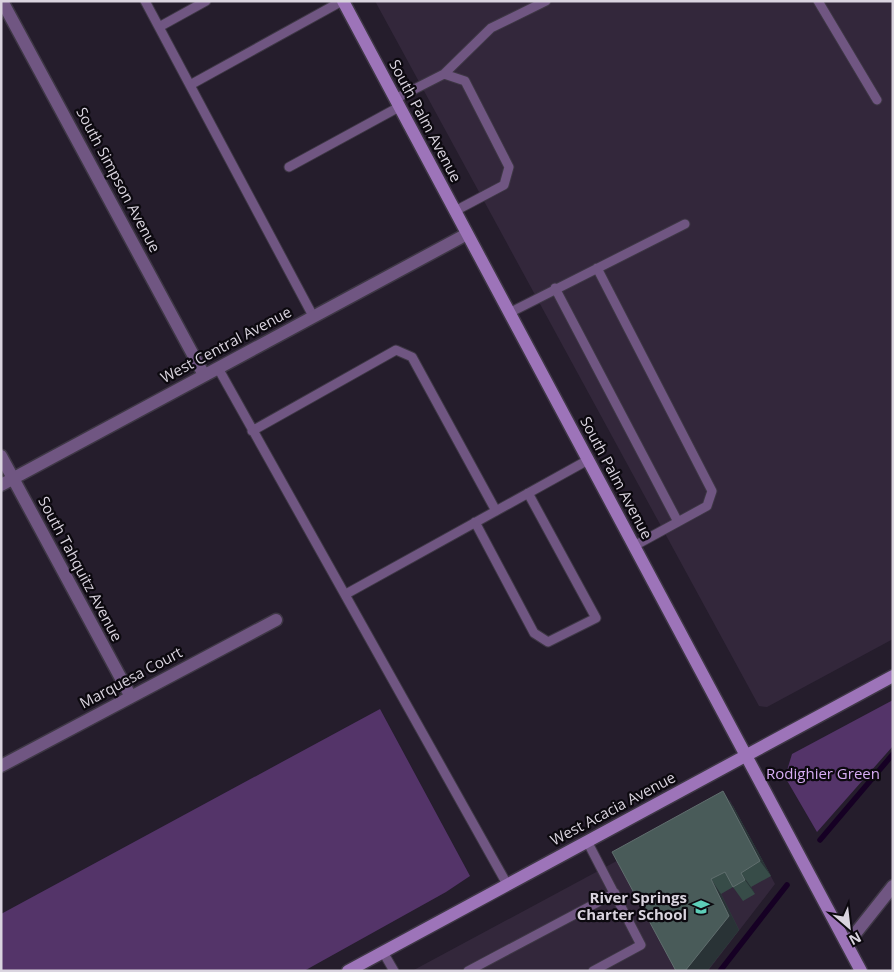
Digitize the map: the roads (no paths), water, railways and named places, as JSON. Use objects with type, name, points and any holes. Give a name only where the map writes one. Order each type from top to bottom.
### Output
[{"type":"street","name":"South Simpson Avenue","points":[[2,1],[204,375]]},
{"type":"street","name":"South Palm Avenue","points":[[342,1],[861,971]]},
{"type":"street","name":"West Central Avenue","points":[[1,485],[467,234]]},
{"type":"street","name":"South Tahquitz Avenue","points":[[1,456],[131,697]]},
{"type":"street","name":"Marquesa Court","points":[[1,766],[276,620]]},
{"type":"street","name":"West Acacia Avenue","points":[[348,971],[893,676]]},
{"type":"street","points":[[847,944],[893,886]]},
{"type":"lane","points":[[145,1],[313,316]]},
{"type":"lane","points":[[159,26],[206,1]]},
{"type":"lane","points":[[190,85],[342,1]]},
{"type":"lane","points":[[289,166],[444,74],[491,28],[546,1]]},
{"type":"lane","points":[[818,1],[876,100]]},
{"type":"lane","points":[[444,74],[465,81],[509,166],[504,184],[455,211]]},
{"type":"lane","points":[[509,313],[555,288],[686,224]]},
{"type":"lane","points":[[597,268],[712,491],[707,506],[634,546]]},
{"type":"lane","points":[[555,288],[678,522]]},
{"type":"lane","points":[[252,431],[396,350],[412,357],[496,511]]},
{"type":"lane","points":[[218,368],[346,594],[478,836],[507,884]]},
{"type":"lane","points":[[346,594],[588,460]]},
{"type":"lane","points":[[475,522],[534,633],[548,642],[596,618],[528,493]]},
{"type":"lane","points":[[588,842],[641,945],[593,971]]},
{"type":"lane","points":[[468,971],[614,894]]},
{"type":"lane","points":[[383,952],[394,971]]},
{"type":"waterway","points":[[820,840],[893,754]]},
{"type":"waterway","points":[[720,971],[787,885]]},
{"type":"place","name":"River Springs Charter School","points":[[701,907]]},
{"type":"park label","name":"Rodighier Green","points":[[823,774]]}]
